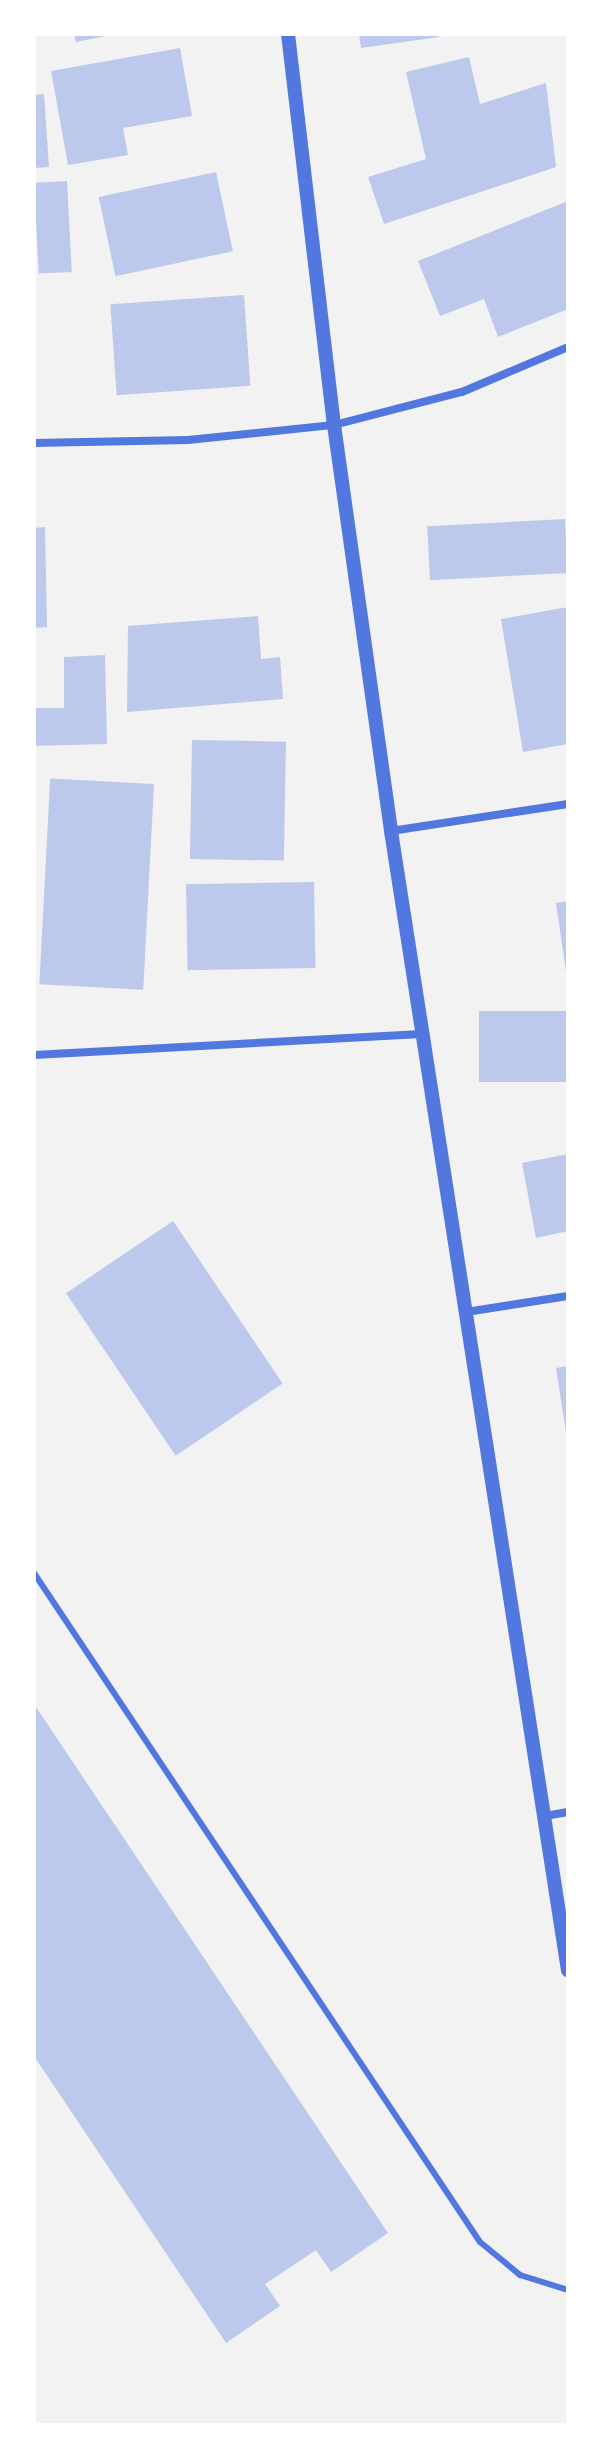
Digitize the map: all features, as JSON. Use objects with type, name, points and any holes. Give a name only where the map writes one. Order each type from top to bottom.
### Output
[{"type":"street","points":[[288,34],[334,425],[391,831],[568,1970]]},
{"type":"street","points":[[34,443],[188,440],[334,425],[462,392],[568,347]]},
{"type":"street","points":[[391,831],[568,804]]},
{"type":"street","points":[[34,1055],[421,1034]]},
{"type":"street","points":[[466,1312],[568,1296]]},
{"type":"street","points":[[545,1816],[568,1812]]},
{"type":"lane","points":[[34,1573],[480,2242],[520,2275],[568,2290]]},
{"type":"building","points":[[74,34],[110,34],[110,35],[76,42]]},
{"type":"building","points":[[359,34],[439,34],[439,37],[361,48]]},
{"type":"building","points":[[180,48],[192,116],[123,128],[128,155],[68,165],[51,71]]},
{"type":"building","points":[[469,57],[480,104],[546,83],[556,167],[384,224],[368,177],[426,159],[406,72]]},
{"type":"building","points":[[44,94],[49,167],[34,168],[34,95]]},
{"type":"building","points":[[216,172],[233,251],[115,276],[99,197]]},
{"type":"building","points":[[67,181],[72,272],[39,274],[34,183]]},
{"type":"building","points":[[568,201],[568,309],[498,337],[484,299],[440,316],[418,261]]},
{"type":"building","points":[[244,295],[250,386],[117,395],[110,304]]},
{"type":"building","points":[[565,519],[568,573],[430,580],[427,526]]},
{"type":"building","points":[[45,527],[47,627],[34,628],[34,528]]},
{"type":"building","points":[[568,607],[568,744],[523,752],[501,619]]},
{"type":"building","points":[[258,616],[261,659],[280,657],[283,699],[127,712],[128,626]]},
{"type":"building","points":[[105,655],[107,744],[34,746],[34,708],[64,708],[64,657]]},
{"type":"building","points":[[192,740],[286,742],[284,861],[190,859]]},
{"type":"building","points":[[50,779],[154,784],[143,990],[39,984]]},
{"type":"building","points":[[314,882],[316,968],[188,970],[186,884]]},
{"type":"building","points":[[568,901],[568,972],[566,972],[556,903]]},
{"type":"building","points":[[479,1011],[568,1011],[568,1082],[479,1082]]},
{"type":"building","points":[[568,1154],[568,1231],[536,1238],[522,1163]]},
{"type":"building","points":[[173,1221],[283,1383],[176,1456],[66,1293]]},
{"type":"building","points":[[568,1366],[568,1432],[566,1432],[556,1368]]},
{"type":"building","points":[[34,1704],[388,2233],[331,2272],[316,2250],[265,2284],[280,2306],[226,2343],[34,2056]]}]
